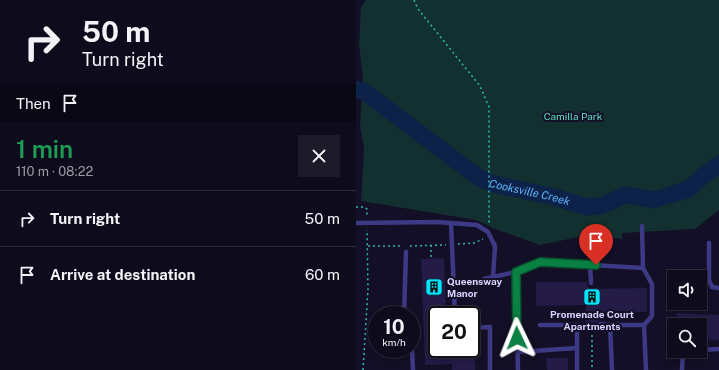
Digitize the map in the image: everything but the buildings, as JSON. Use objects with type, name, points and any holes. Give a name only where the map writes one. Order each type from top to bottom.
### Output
[{"type":"lane","points":[[356,223],[451,223],[477,225],[489,234],[495,246],[493,277]]},
{"type":"lane","points":[[451,223],[455,306]]},
{"type":"lane","points":[[642,226],[643,268],[652,284],[652,316],[644,325],[646,370]]},
{"type":"lane","points":[[709,243],[709,280],[712,287],[719,288]]},
{"type":"lane","points":[[404,306],[406,252]]},
{"type":"lane","points":[[484,279],[516,272],[540,262],[643,268]]},
{"type":"lane","points":[[590,265],[591,283]]},
{"type":"lane","points":[[516,272],[518,370]]},
{"type":"lane","points":[[600,324],[644,325]]},
{"type":"lane","points":[[540,325],[579,325],[577,370]]},
{"type":"lane","points":[[610,325],[612,370]]},
{"type":"lane","points":[[480,328],[490,327],[490,370]]},
{"type":"lane","points":[[518,352],[577,348]]},
{"type":"lane","points":[[707,350],[719,349]]},
{"type":"lane","points":[[412,358],[413,370]]},
{"type":"lane","points":[[682,370],[683,358]]},
{"type":"path","points":[[368,246],[452,245],[474,243],[489,234],[489,107],[485,95],[466,66],[418,9],[414,0]]},
{"type":"path","points":[[356,207],[364,207],[367,211]]},
{"type":"path","points":[[363,370],[368,289],[368,238]]},
{"type":"path","points":[[430,245],[431,258]]},
{"type":"path","points":[[592,324],[592,370]]},
{"type":"green space","name":"Camilla Park","points":[[366,0],[719,0],[719,210],[695,229],[622,233],[622,239],[588,235],[540,245],[493,228],[476,220],[361,201],[364,148],[360,126],[363,80],[359,44],[361,7]]},
{"type":"waterway","name":"Cooksville Creek","points":[[356,89],[365,92],[479,178],[494,184],[554,197],[587,207],[601,206],[626,195],[654,200],[689,189],[719,164]]},
{"type":"place","name":"Queensway Manor","points":[[434,287]]},
{"type":"place","name":"Promenade Court Apartments","points":[[592,297]]},
{"type":"route","points":[[517,338],[516,272],[540,262],[596,265]]}]
